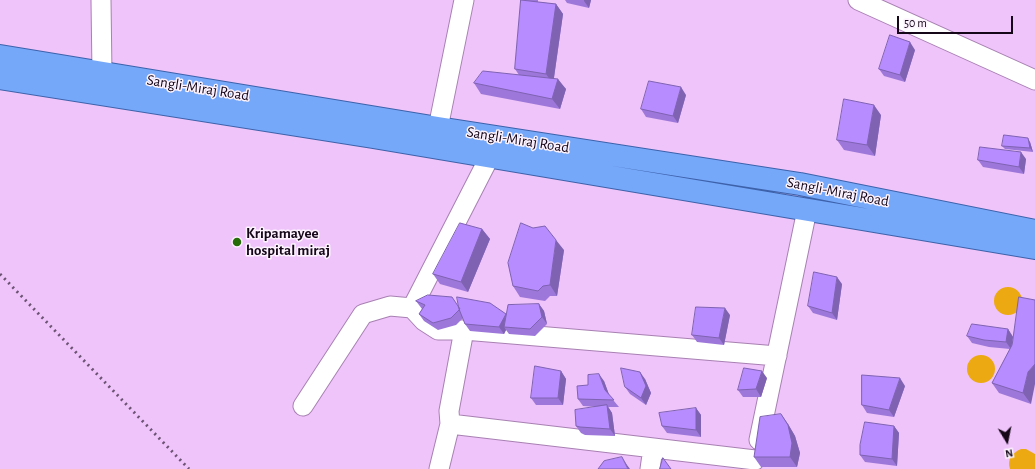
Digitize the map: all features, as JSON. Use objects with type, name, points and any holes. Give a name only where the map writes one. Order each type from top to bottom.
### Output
[{"type":"highway","name":"Sangli-Miraj Road","points":[[0,56],[438,128],[800,184],[1035,231]]},
{"type":"highway","name":"Sangli-Miraj Road","points":[[0,78],[490,156],[1035,248]]},
{"type":"street","points":[[101,0],[102,73]]},
{"type":"street","points":[[438,128],[464,0]]},
{"type":"street","points":[[858,0],[1035,80]]},
{"type":"street","points":[[412,308],[490,156]]},
{"type":"street","points":[[450,424],[653,448],[754,465],[807,210]]},
{"type":"street","points":[[303,406],[363,314],[390,306],[412,308],[424,321],[438,330],[464,330],[777,356]]},
{"type":"street","points":[[439,469],[450,424],[450,411],[464,330]]},
{"type":"street","points":[[650,469],[653,448]]},
{"type":"shaded area","points":[[1008,287],[1018,291],[1022,301],[1018,311],[1008,315],[998,311],[994,301],[998,291]]},
{"type":"shaded area","points":[[981,355],[987,356],[991,359],[994,363],[994,375],[991,379],[987,382],[981,383],[975,382],[971,379],[968,375],[967,369],[968,363],[971,359],[975,356]]},
{"type":"shaded area","points":[[1021,449],[1026,449],[1035,454],[1035,469],[1010,469],[1009,462],[1011,457],[1015,452]]},
{"type":"building","points":[[521,0],[556,4],[546,74],[515,69]]},
{"type":"building","points":[[890,35],[910,42],[900,75],[879,69]]},
{"type":"building","points":[[483,71],[558,79],[552,99],[474,83]]},
{"type":"building","points":[[649,81],[681,87],[673,116],[641,109]]},
{"type":"building","points":[[844,99],[874,105],[867,145],[837,140]]},
{"type":"building","points":[[1004,135],[1028,138],[1030,148],[1002,146]]},
{"type":"building","points":[[980,147],[1021,152],[1019,167],[978,160]]},
{"type":"building","points":[[460,223],[482,229],[461,282],[433,274]]},
{"type":"building","points":[[521,223],[533,228],[545,226],[556,240],[550,285],[543,286],[538,291],[513,286],[508,263]]},
{"type":"building","points":[[814,272],[837,277],[832,313],[808,306]]},
{"type":"building","points":[[428,295],[452,297],[460,309],[451,318],[433,323],[419,314],[425,305],[416,301]]},
{"type":"building","points":[[457,297],[490,303],[506,314],[499,327],[465,324],[459,309]]},
{"type":"building","points":[[1019,297],[1035,300],[1035,364],[1028,372],[1023,393],[992,383],[1012,345]]},
{"type":"building","points":[[539,304],[542,317],[530,329],[504,327],[508,305]]},
{"type":"building","points":[[696,307],[725,308],[719,338],[692,335]]},
{"type":"building","points":[[972,324],[1008,329],[1006,342],[984,340],[967,336]]},
{"type":"building","points":[[535,366],[561,371],[558,398],[531,398]]},
{"type":"building","points":[[621,368],[640,372],[646,386],[641,398],[625,387]]},
{"type":"building","points":[[744,368],[762,371],[756,389],[738,390]]},
{"type":"building","points":[[599,374],[605,390],[614,400],[578,399],[577,386],[588,385],[588,375]]},
{"type":"building","points":[[862,375],[900,378],[889,410],[862,405]]},
{"type":"building","points":[[607,405],[610,429],[576,426],[575,410]]},
{"type":"building","points":[[696,408],[696,430],[662,426],[659,413]]},
{"type":"building","points":[[781,414],[788,425],[792,443],[790,457],[754,457],[760,417]]},
{"type":"building","points":[[865,422],[894,426],[892,459],[860,455],[860,445]]},
{"type":"building","points":[[622,457],[628,469],[598,469],[604,461]]},
{"type":"building","points":[[663,458],[671,469],[660,469]]},
{"type":"railway","points":[[0,274],[189,469]]},
{"type":"place","name":"Kripamayee hospital miraj","points":[[237,242]]}]
